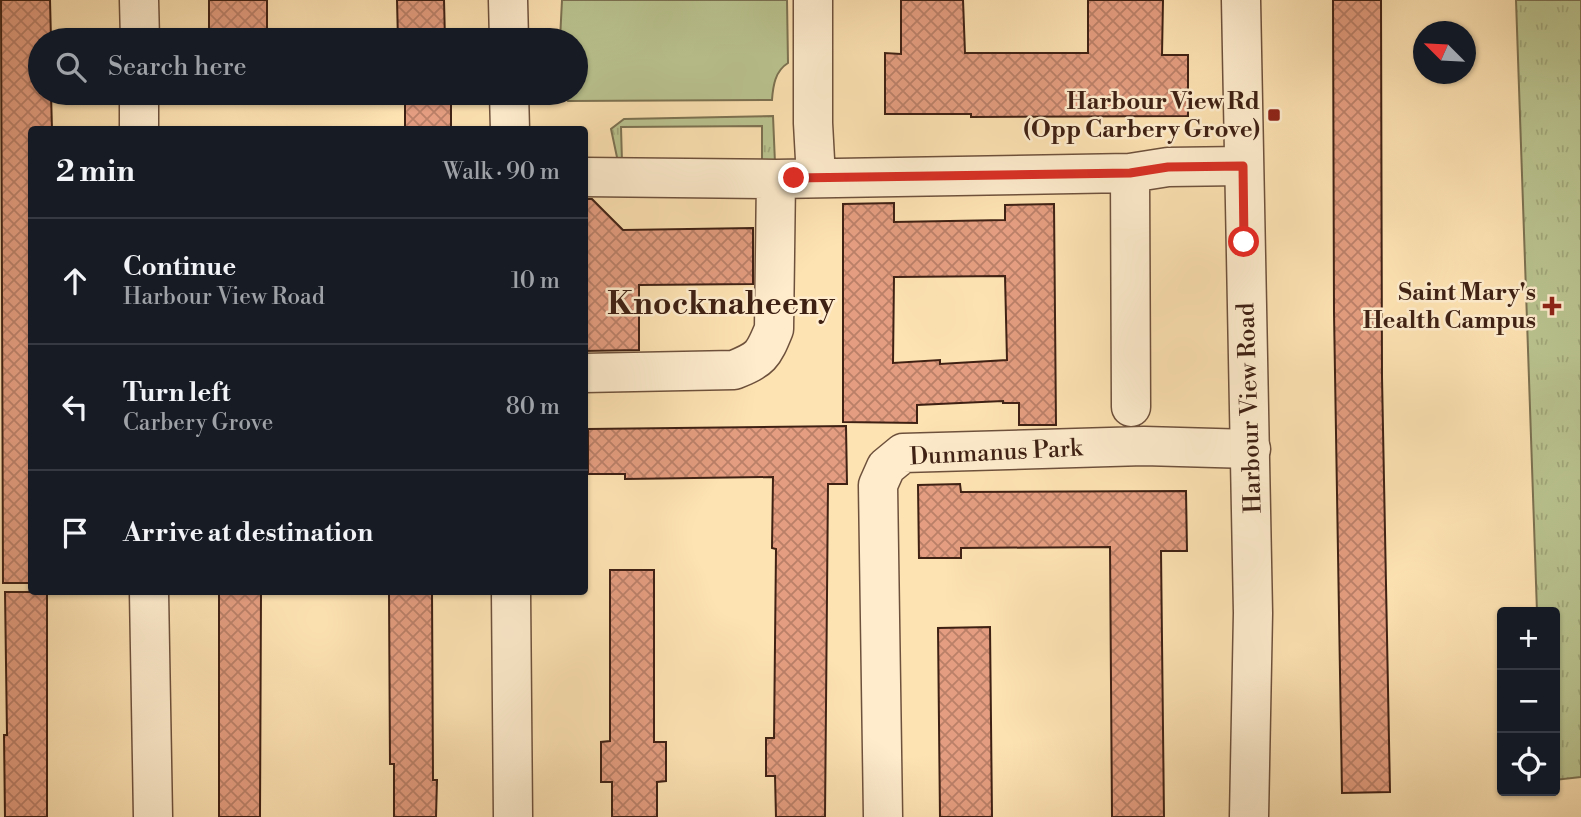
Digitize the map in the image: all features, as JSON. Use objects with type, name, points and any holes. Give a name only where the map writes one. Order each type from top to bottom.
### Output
[{"type":"street","points":[[139,0],[139,28]]},
{"type":"street","points":[[508,0],[509,28]]},
{"type":"street","points":[[813,0],[816,178]]},
{"type":"street","name":"Harbour View Road","points":[[1241,0],[1253,612],[1249,817]]},
{"type":"street","points":[[139,105],[139,126]]},
{"type":"street","points":[[509,105],[510,126]]},
{"type":"street","points":[[588,177],[776,179],[1130,173],[1168,167],[1243,166]]},
{"type":"street","points":[[1130,173],[1131,407]]},
{"type":"street","points":[[588,373],[734,370],[757,360],[767,348],[774,329],[776,179]]},
{"type":"street","name":"Dunmanus Park","points":[[883,817],[878,485],[886,467],[903,453],[1144,446],[1251,449]]},
{"type":"street","points":[[149,595],[153,817]]},
{"type":"street","points":[[511,595],[513,817]]},
{"type":"green space","points":[[562,0],[787,0],[788,63],[777,75],[772,100],[588,101],[588,28],[561,28]]},
{"type":"green space","name":"Saint Mary's Health Campus","points":[[1516,0],[1581,0],[1581,777],[1560,779],[1560,607],[1537,607]]},
{"type":"green space","points":[[773,116],[775,163],[762,161],[762,126],[621,127],[622,162],[618,162],[611,129],[624,119]]},
{"type":"building","points":[[1,0],[50,0],[51,28],[28,28],[28,105],[51,105],[52,126],[28,126],[28,583],[3,583]]},
{"type":"building","points":[[209,0],[267,0],[267,28],[209,28]]},
{"type":"building","points":[[397,0],[444,0],[445,28],[398,28]]},
{"type":"building","points":[[901,0],[963,0],[965,53],[1088,53],[1088,0],[1163,0],[1162,55],[1188,55],[1188,116],[971,117],[971,114],[885,114],[885,53],[901,54]]},
{"type":"building","points":[[1333,0],[1381,0],[1382,377],[1390,792],[1342,793],[1334,313]]},
{"type":"building","points":[[405,105],[451,105],[451,126],[405,126]]},
{"type":"building","points":[[588,199],[592,199],[623,230],[753,228],[753,284],[639,285],[639,350],[588,351]]},
{"type":"building","points":[[894,203],[894,222],[1005,220],[1005,205],[1054,204],[1056,425],[1019,425],[1019,403],[1003,401],[917,405],[917,423],[843,422],[843,204]],"holes":[[[1005,276],[1007,360],[940,364],[940,360],[893,363],[894,277]]]},
{"type":"building","points":[[846,426],[847,484],[828,484],[825,817],[776,817],[775,776],[766,776],[766,738],[774,738],[776,549],[772,548],[773,477],[625,479],[625,474],[588,474],[588,429]]},
{"type":"building","points":[[960,484],[961,492],[1186,491],[1187,551],[1161,551],[1164,817],[1112,817],[1110,547],[961,548],[961,558],[919,558],[918,485]]},
{"type":"building","points":[[610,570],[654,570],[654,742],[666,742],[666,781],[657,782],[657,817],[612,817],[612,782],[601,782],[601,742],[610,741]]},
{"type":"building","points":[[5,592],[47,595],[47,817],[5,817],[4,735],[7,735]]},
{"type":"building","points":[[219,595],[261,595],[260,817],[219,817]]},
{"type":"building","points":[[389,595],[432,595],[433,780],[437,780],[436,817],[394,817],[394,764],[390,764]]},
{"type":"building","points":[[990,627],[992,817],[940,817],[938,628]]},
{"type":"place","name":"Harbour View Rd (Opp Carbery Grove)","points":[[1274,115]]},
{"type":"place","name":"Saint Mary's Health Campus","points":[[1552,306]]},
{"type":"district","name":"Knocknaheeny","points":[[721,303]]},
{"type":"route","points":[[794,178],[1130,173],[1168,167],[1243,166],[1244,242]]}]
